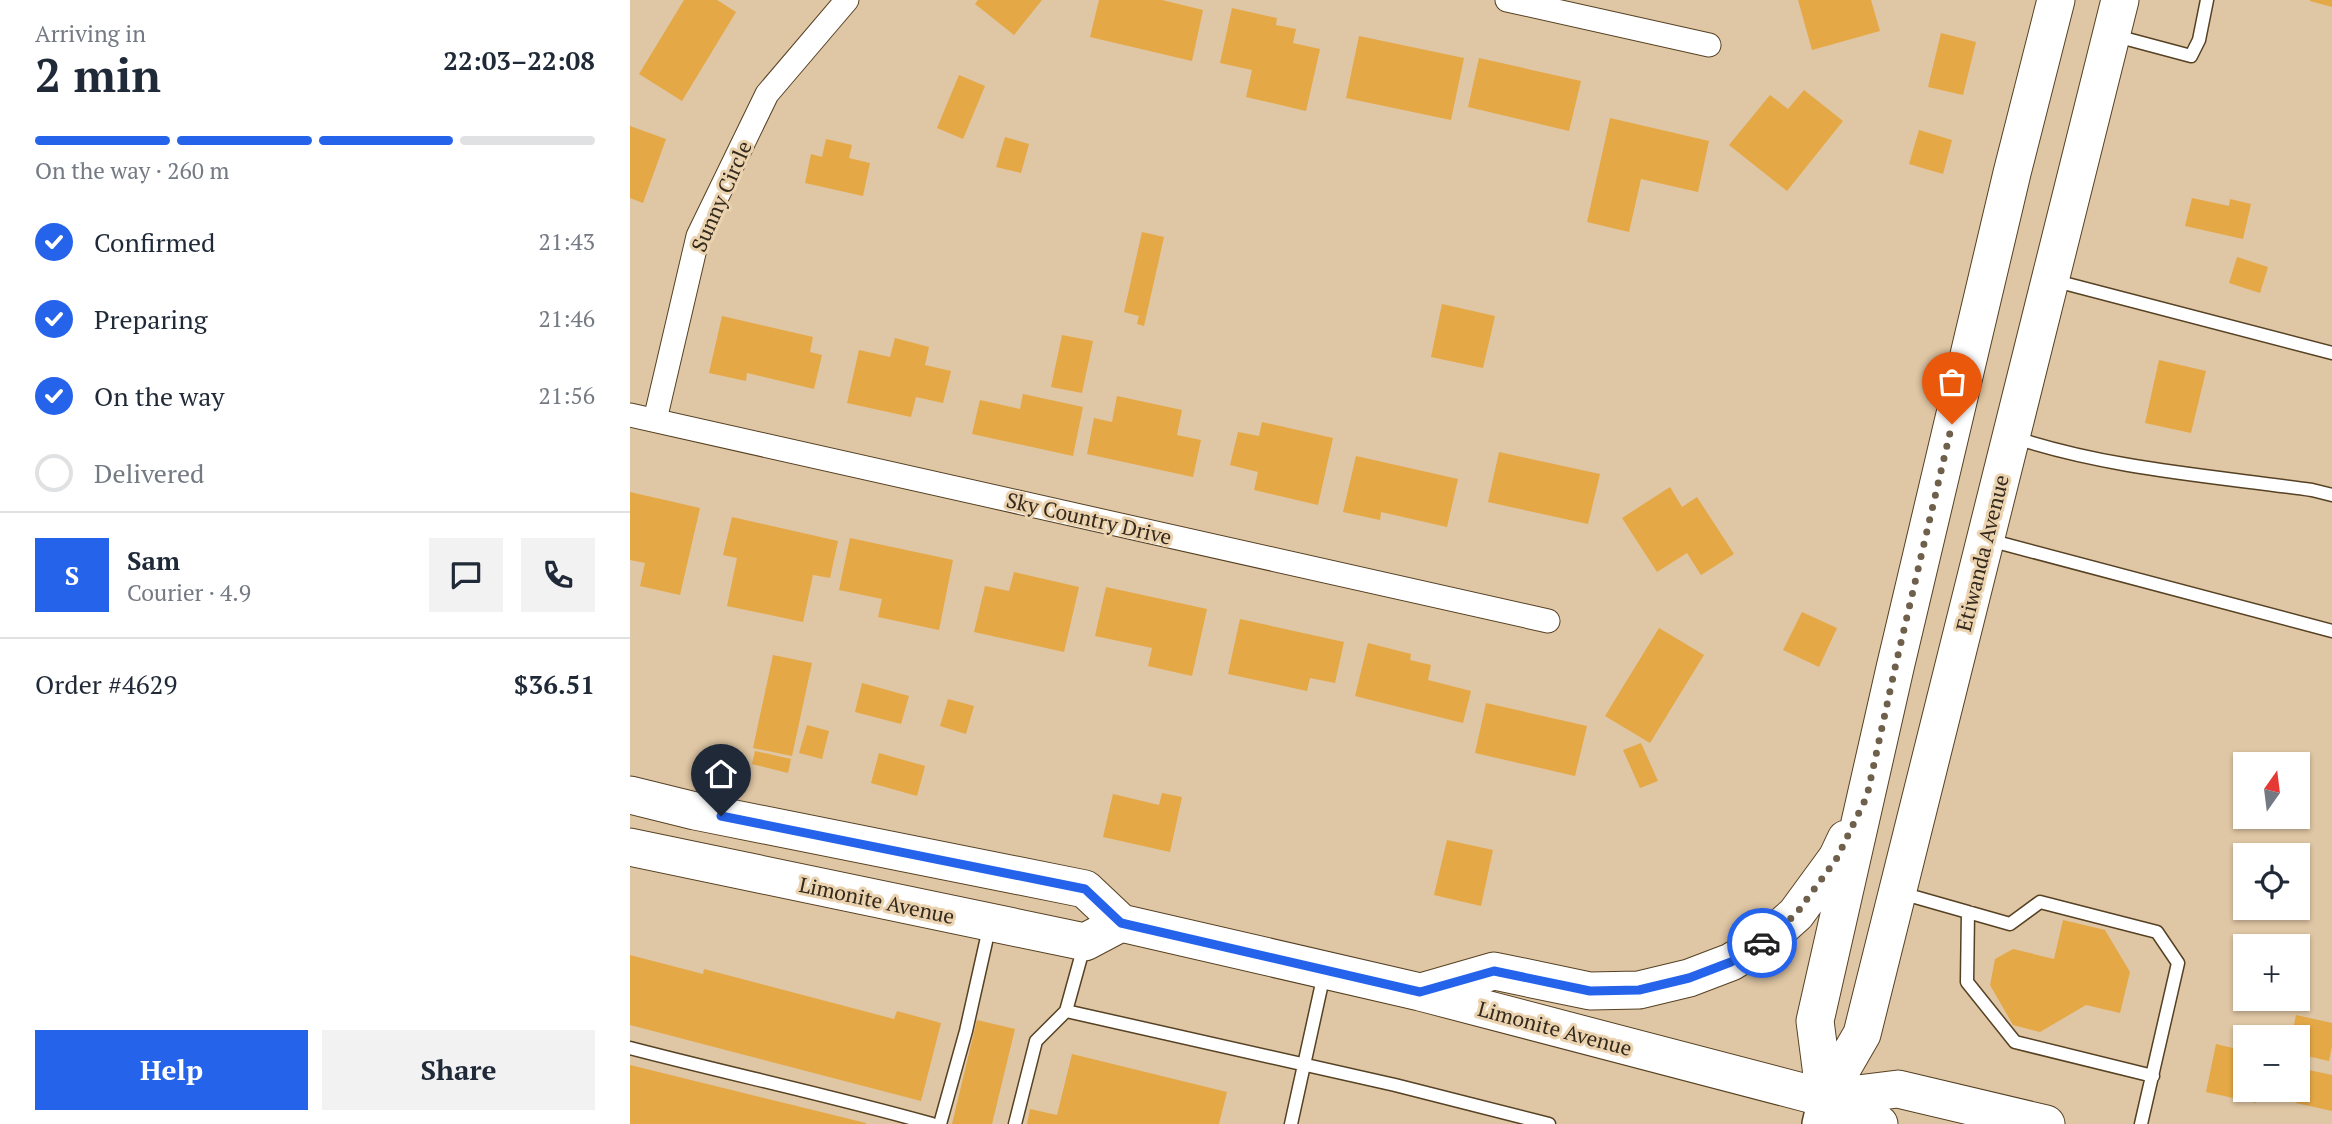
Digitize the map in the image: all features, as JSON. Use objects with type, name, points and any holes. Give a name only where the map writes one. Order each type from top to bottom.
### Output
[{"type":"main road","points":[[1822,1111],[1815,1021],[1949,436],[2056,0]]},
{"type":"main road","name":"Etiwanda Avenue","points":[[1822,1111],[1862,1034],[2120,0]]},
{"type":"main road","points":[[630,795],[695,811],[1085,889],[1121,923],[1085,942]]},
{"type":"main road","points":[[1420,992],[1494,971],[1590,991],[1639,990],[1689,978],[1731,962],[1767,940],[1796,914],[1837,858],[1867,796]]},
{"type":"main road","points":[[630,822],[657,827],[695,811]]},
{"type":"main road","name":"Limonite Avenue","points":[[630,847],[1085,942]]},
{"type":"main road","name":"Limonite Avenue","points":[[1121,923],[1420,992],[1822,1111],[1879,1124]]},
{"type":"main road","name":"Limonite Avenue","points":[[1822,1111],[1898,1089],[2046,1124]]},
{"type":"street","name":"Sunny Circle","points":[[654,420],[698,236],[767,94],[847,0]]},
{"type":"street","points":[[1507,0],[1709,45]]},
{"type":"street","name":"Sky Country Drive","points":[[630,415],[1548,621]]},
{"type":"lane","points":[[2112,35],[2191,56],[2199,40],[2207,0]]},
{"type":"lane","points":[[2051,280],[2332,353]]},
{"type":"lane","points":[[2012,437],[2053,450],[2134,465],[2332,495]]},
{"type":"lane","points":[[1986,539],[2332,631]]},
{"type":"lane","points":[[1898,892],[2010,924],[2040,902],[2157,932],[2178,963],[2141,1124]]},
{"type":"lane","points":[[1968,912],[1967,982],[2015,1042],[2153,1076]]},
{"type":"lane","points":[[940,1124],[966,1031],[990,923]]},
{"type":"lane","points":[[1015,1124],[1036,1041],[1066,1011],[1085,942]]},
{"type":"lane","points":[[1291,1124],[1325,969]]},
{"type":"lane","points":[[1066,1011],[1549,1124]]},
{"type":"lane","points":[[630,1048],[729,1074],[832,1096],[932,1124]]},
{"type":"building","points":[[684,0],[717,0],[736,12],[682,101],[639,74]]},
{"type":"building","points":[[978,0],[1042,0],[1014,35],[975,4]]},
{"type":"building","points":[[1099,0],[1162,0],[1203,10],[1192,61],[1090,37]]},
{"type":"building","points":[[1798,0],[1871,0],[1880,31],[1812,50]]},
{"type":"building","points":[[2332,0],[2332,7],[2310,1]]},
{"type":"building","points":[[1232,8],[1277,18],[1276,25],[1296,29],[1293,43],[1320,49],[1306,111],[1246,97],[1252,70],[1220,63]]},
{"type":"building","points":[[1941,33],[1976,42],[1963,95],[1928,87]]},
{"type":"building","points":[[1359,36],[1464,58],[1451,120],[1346,98]]},
{"type":"building","points":[[1479,58],[1581,81],[1569,131],[1468,107]]},
{"type":"building","points":[[959,75],[985,86],[963,139],[937,128]]},
{"type":"building","points":[[1804,90],[1843,121],[1787,191],[1729,145],[1770,95],[1788,109]]},
{"type":"building","points":[[1610,118],[1709,141],[1698,192],[1641,179],[1629,232],[1587,222]]},
{"type":"building","points":[[630,126],[666,139],[643,203],[630,198]]},
{"type":"building","points":[[1919,130],[1952,140],[1943,174],[1909,164]]},
{"type":"building","points":[[1005,137],[1029,144],[1021,173],[996,167]]},
{"type":"building","points":[[826,139],[852,145],[849,158],[870,163],[863,196],[805,183],[811,154],[822,157]]},
{"type":"building","points":[[2192,198],[2229,206],[2230,199],[2251,204],[2243,239],[2185,226]]},
{"type":"building","points":[[1142,232],[1164,237],[1144,326],[1137,324],[1139,316],[1124,312]]},
{"type":"building","points":[[2237,257],[2268,267],[2260,293],[2229,283]]},
{"type":"building","points":[[1442,304],[1495,316],[1483,368],[1431,357]]},
{"type":"building","points":[[722,316],[813,337],[810,352],[822,355],[814,389],[747,373],[746,381],[709,373]]},
{"type":"building","points":[[1062,335],[1093,341],[1082,393],[1051,387]]},
{"type":"building","points":[[895,338],[929,347],[925,365],[951,371],[943,403],[916,397],[911,417],[847,403],[859,350],[890,357]]},
{"type":"building","points":[[2159,360],[2206,371],[2191,433],[2145,423]]},
{"type":"building","points":[[1023,394],[1083,407],[1073,456],[972,434],[980,400],[1020,409]]},
{"type":"building","points":[[1117,396],[1182,410],[1177,435],[1201,440],[1193,477],[1087,454],[1094,418],[1112,422]]},
{"type":"building","points":[[1262,422],[1333,438],[1318,505],[1254,490],[1258,472],[1230,465],[1238,432],[1259,436]]},
{"type":"building","points":[[1499,452],[1600,474],[1588,524],[1488,502]]},
{"type":"building","points":[[1356,456],[1458,479],[1447,527],[1381,512],[1380,520],[1343,512]]},
{"type":"building","points":[[1670,487],[1682,507],[1697,497],[1734,554],[1701,575],[1687,553],[1657,572],[1622,518]]},
{"type":"building","points":[[630,492],[700,508],[680,595],[640,586],[645,563],[630,560]]},
{"type":"building","points":[[732,517],[838,541],[830,578],[813,575],[803,622],[727,606],[737,558],[723,555]]},
{"type":"building","points":[[850,538],[953,560],[939,630],[878,617],[882,599],[839,590]]},
{"type":"building","points":[[1014,572],[1079,587],[1064,652],[974,632],[985,586],[1009,591]]},
{"type":"building","points":[[1106,587],[1207,609],[1192,676],[1148,666],[1152,648],[1095,636]]},
{"type":"building","points":[[1802,612],[1837,628],[1819,667],[1783,650]]},
{"type":"building","points":[[1240,619],[1344,642],[1335,683],[1310,678],[1307,691],[1228,674]]},
{"type":"building","points":[[1659,628],[1704,655],[1650,743],[1605,716]]},
{"type":"building","points":[[1368,643],[1411,654],[1410,660],[1431,665],[1428,680],[1471,691],[1463,723],[1355,696]]},
{"type":"building","points":[[773,655],[812,663],[792,756],[753,748]]},
{"type":"building","points":[[862,683],[909,696],[901,724],[855,712]]},
{"type":"building","points":[[948,699],[974,706],[966,734],[940,726]]},
{"type":"building","points":[[1486,703],[1587,726],[1575,776],[1475,753]]},
{"type":"building","points":[[807,725],[829,731],[822,759],[799,753]]},
{"type":"building","points":[[1641,743],[1658,781],[1640,788],[1623,750]]},
{"type":"building","points":[[755,751],[791,759],[788,773],[752,764]]},
{"type":"building","points":[[879,753],[925,766],[917,796],[871,783]]},
{"type":"building","points":[[1162,793],[1182,797],[1170,852],[1103,837],[1113,794],[1159,805]]},
{"type":"building","points":[[1447,840],[1493,850],[1481,906],[1434,895]]},
{"type":"building","points":[[2063,920],[2105,930],[2130,972],[2120,1013],[2086,1005],[2040,1032],[2013,1025],[1990,985],[1995,959],[2013,949],[2054,959]]},
{"type":"building","points":[[630,955],[703,974],[704,969],[894,1019],[897,1011],[941,1023],[921,1101],[630,1025]]},
{"type":"building","points":[[2296,1015],[2332,1023],[2329,1061],[2310,1057],[2310,1025],[2294,1025]]},
{"type":"building","points":[[977,1020],[1015,1029],[992,1124],[952,1124]]},
{"type":"building","points":[[2216,1044],[2233,1048],[2233,1098],[2206,1092]]},
{"type":"building","points":[[1072,1054],[1227,1092],[1219,1124],[1027,1124],[1030,1109],[1057,1115]]},
{"type":"building","points":[[630,1065],[866,1123],[866,1124],[630,1124]]},
{"type":"building","points":[[2310,1070],[2332,1075],[2332,1111],[2296,1103],[2310,1102]]},
{"type":"way so far","points":[[1762,943],[1796,914],[1837,858],[1867,796],[1952,424]]},
{"type":"route","points":[[721,816],[1085,889],[1121,923],[1420,992],[1494,971],[1590,991],[1639,990],[1689,978],[1731,962],[1762,943]]}]
